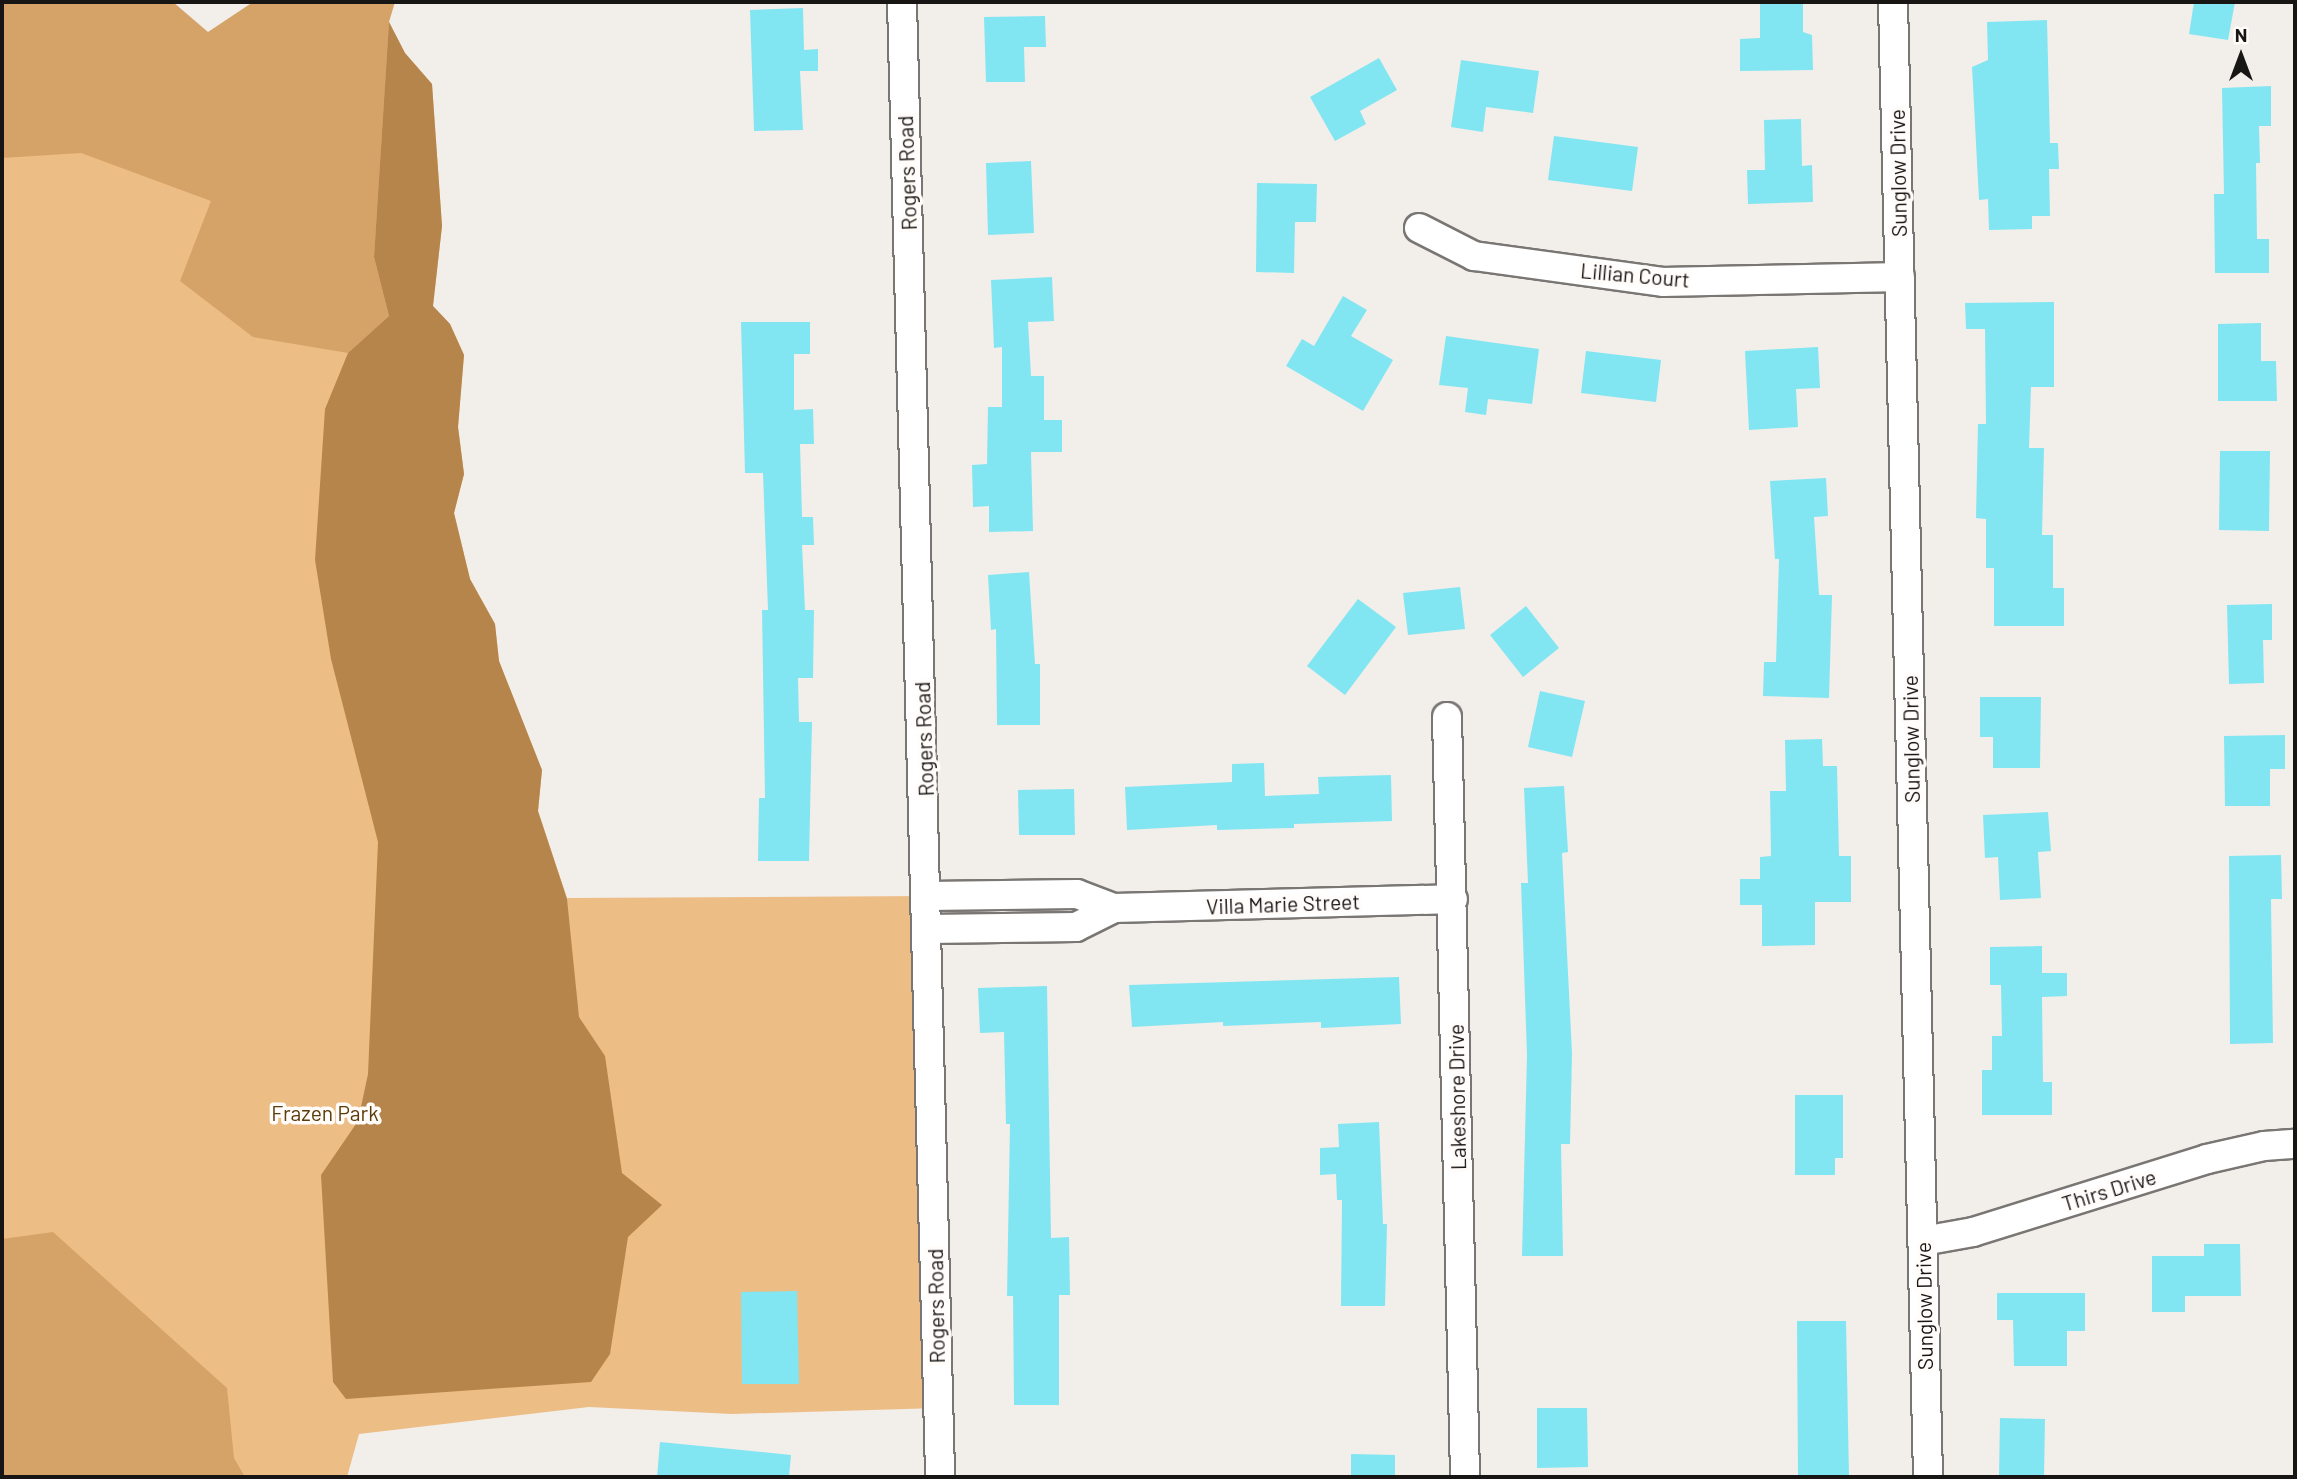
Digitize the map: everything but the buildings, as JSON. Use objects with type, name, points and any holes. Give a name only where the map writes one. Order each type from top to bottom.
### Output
[{"type":"street","name":"Rogers Road","points":[[902,2],[928,896],[940,1477]]},
{"type":"street","name":"Sunglow Drive","points":[[1894,2],[1928,1477]]},
{"type":"street","name":"Lillian Court","points":[[1419,228],[1474,256],[1664,282],[1900,277]]},
{"type":"street","name":"Lakeshore Drive","points":[[1447,717],[1465,1477]]},
{"type":"street","name":"Villa Marie Street","points":[[928,896],[1077,894],[1114,908],[1452,899]]},
{"type":"street","name":"Villa Marie Street","points":[[928,929],[1076,927],[1114,908]]},
{"type":"street","name":"Thirs Drive","points":[[1923,1241],[1973,1232],[2207,1159],[2264,1146],[2295,1144]]},
{"type":"green space","name":"Frazen Park","points":[[389,22],[405,53],[432,84],[442,226],[433,306],[450,324],[464,355],[458,427],[464,474],[454,513],[470,579],[495,624],[499,661],[542,770],[538,811],[567,898],[928,896],[939,1408],[732,1414],[589,1407],[359,1434],[347,1477],[2,1477],[2,44]]},
{"type":"shaded area","points":[[2,2],[173,2],[208,32],[253,2],[395,2],[389,22],[374,257],[389,316],[348,353],[253,337],[180,281],[211,201],[81,153],[2,158]]},
{"type":"shaded area","points":[[389,22],[405,53],[432,84],[442,226],[433,306],[450,324],[464,355],[458,427],[464,474],[454,513],[470,579],[495,624],[499,661],[542,770],[538,811],[567,899],[579,1017],[605,1056],[622,1173],[662,1205],[628,1237],[610,1354],[591,1382],[346,1399],[333,1382],[321,1175],[358,1121],[368,1074],[378,842],[331,659],[315,560],[325,409],[348,353],[389,316],[374,257]]},
{"type":"shaded area","points":[[53,1232],[227,1388],[234,1458],[245,1477],[2,1477],[2,1239]]}]
